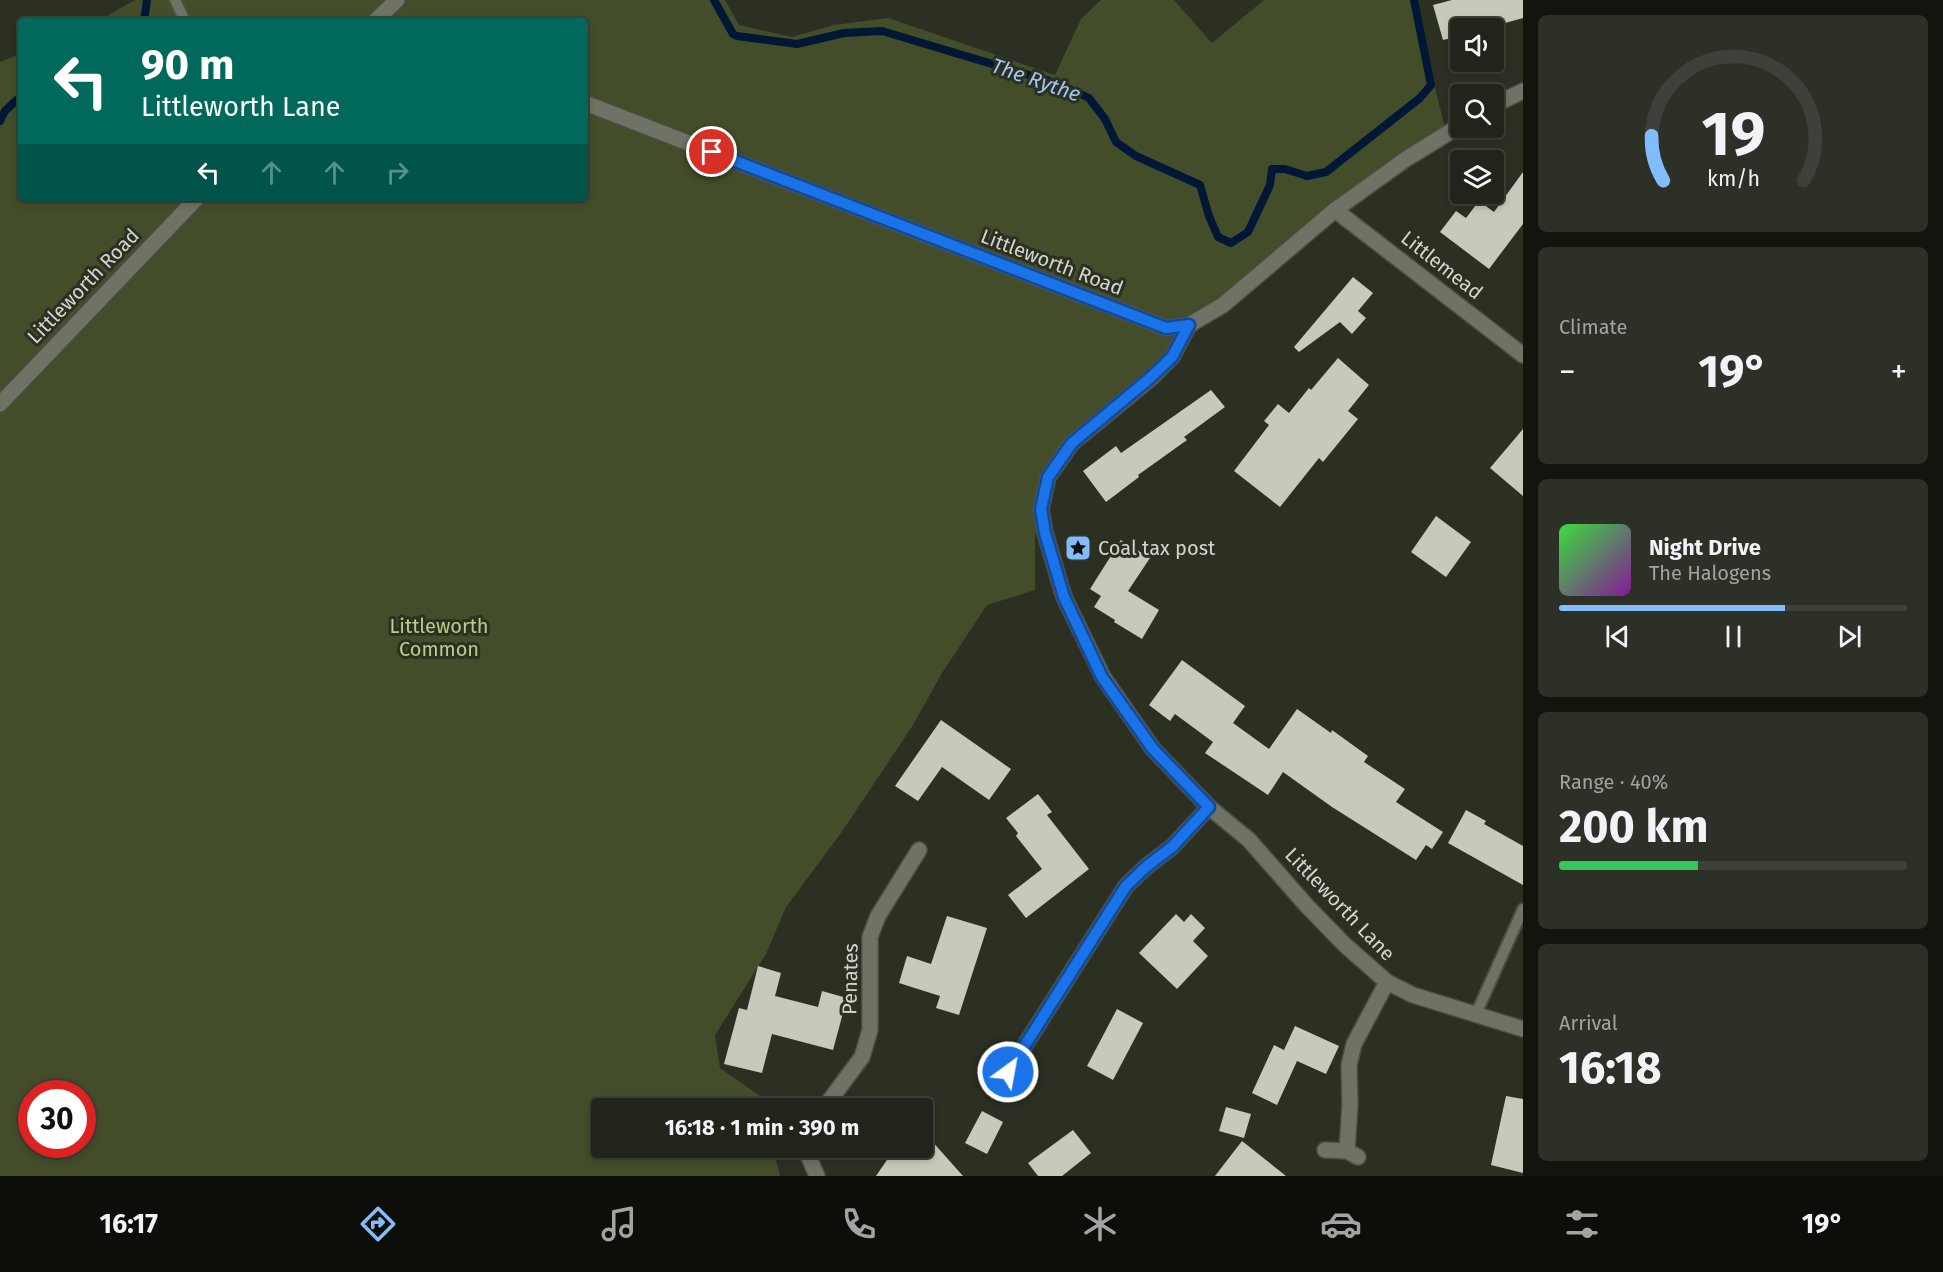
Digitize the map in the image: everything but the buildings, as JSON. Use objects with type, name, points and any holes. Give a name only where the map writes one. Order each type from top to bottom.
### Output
[{"type":"street","points":[[381,18],[397,0]]},
{"type":"street","points":[[1504,100],[1523,91]]},
{"type":"street","name":"Littleworth Road","points":[[588,104],[1166,328],[1189,325],[1223,305],[1335,210],[1406,159],[1450,132]]},
{"type":"street","name":"Littleworth Road","points":[[0,404],[194,201]]},
{"type":"street","name":"Littlemead","points":[[1335,210],[1523,356]]},
{"type":"street","name":"Littleworth Lane","points":[[1189,325],[1172,357],[1072,443],[1048,477],[1041,509],[1045,533],[1064,597],[1102,677],[1153,749],[1209,807],[1249,840],[1337,937],[1387,982],[1413,994],[1523,1029]]},
{"type":"street","points":[[1008,1072],[1126,886],[1172,847],[1209,807]]},
{"type":"street","name":"Penates","points":[[831,1098],[862,1057],[870,1030],[870,937],[878,916],[919,850]]},
{"type":"street","points":[[1325,1150],[1352,1154],[1349,1065],[1354,1044],[1387,982]]},
{"type":"street","points":[[809,1158],[817,1176]]},
{"type":"lane","points":[[175,0],[184,18]]},
{"type":"lane","points":[[1476,1014],[1523,909]]},
{"type":"green space","name":"Littleworth Common","points":[[135,0],[725,0],[739,25],[792,37],[834,25],[888,18],[1055,75],[1081,19],[1101,0],[1174,0],[1212,43],[1264,0],[1414,0],[1445,129],[1189,325],[1172,357],[1072,443],[1041,509],[1035,535],[1035,590],[987,605],[942,673],[913,725],[841,833],[786,907],[766,954],[715,1035],[720,1068],[760,1098],[591,1098],[591,1158],[776,1158],[780,1176],[0,1176],[0,62],[18,55],[18,201],[588,201],[588,18],[103,18]]},
{"type":"waterway","name":"The Rythe","points":[[144,18],[147,0]]},
{"type":"waterway","name":"The Rythe","points":[[714,0],[733,34],[737,36],[797,44],[844,33],[882,31],[1059,84],[1089,98],[1105,119],[1116,142],[1136,156],[1200,185],[1218,237],[1231,243],[1248,232],[1270,185],[1272,169],[1285,169],[1307,176],[1326,172],[1420,98],[1431,85],[1414,0]]},
{"type":"waterway","name":"The Rythe","points":[[0,121],[5,111],[18,99]]},
{"type":"place","name":"Coal tax post","points":[[1078,548]]},
{"type":"route","points":[[712,152],[1166,328],[1189,325],[1172,357],[1072,443],[1048,477],[1041,509],[1045,533],[1064,597],[1102,677],[1153,749],[1209,807],[1172,847],[1135,876],[1126,886],[1008,1072]]}]
